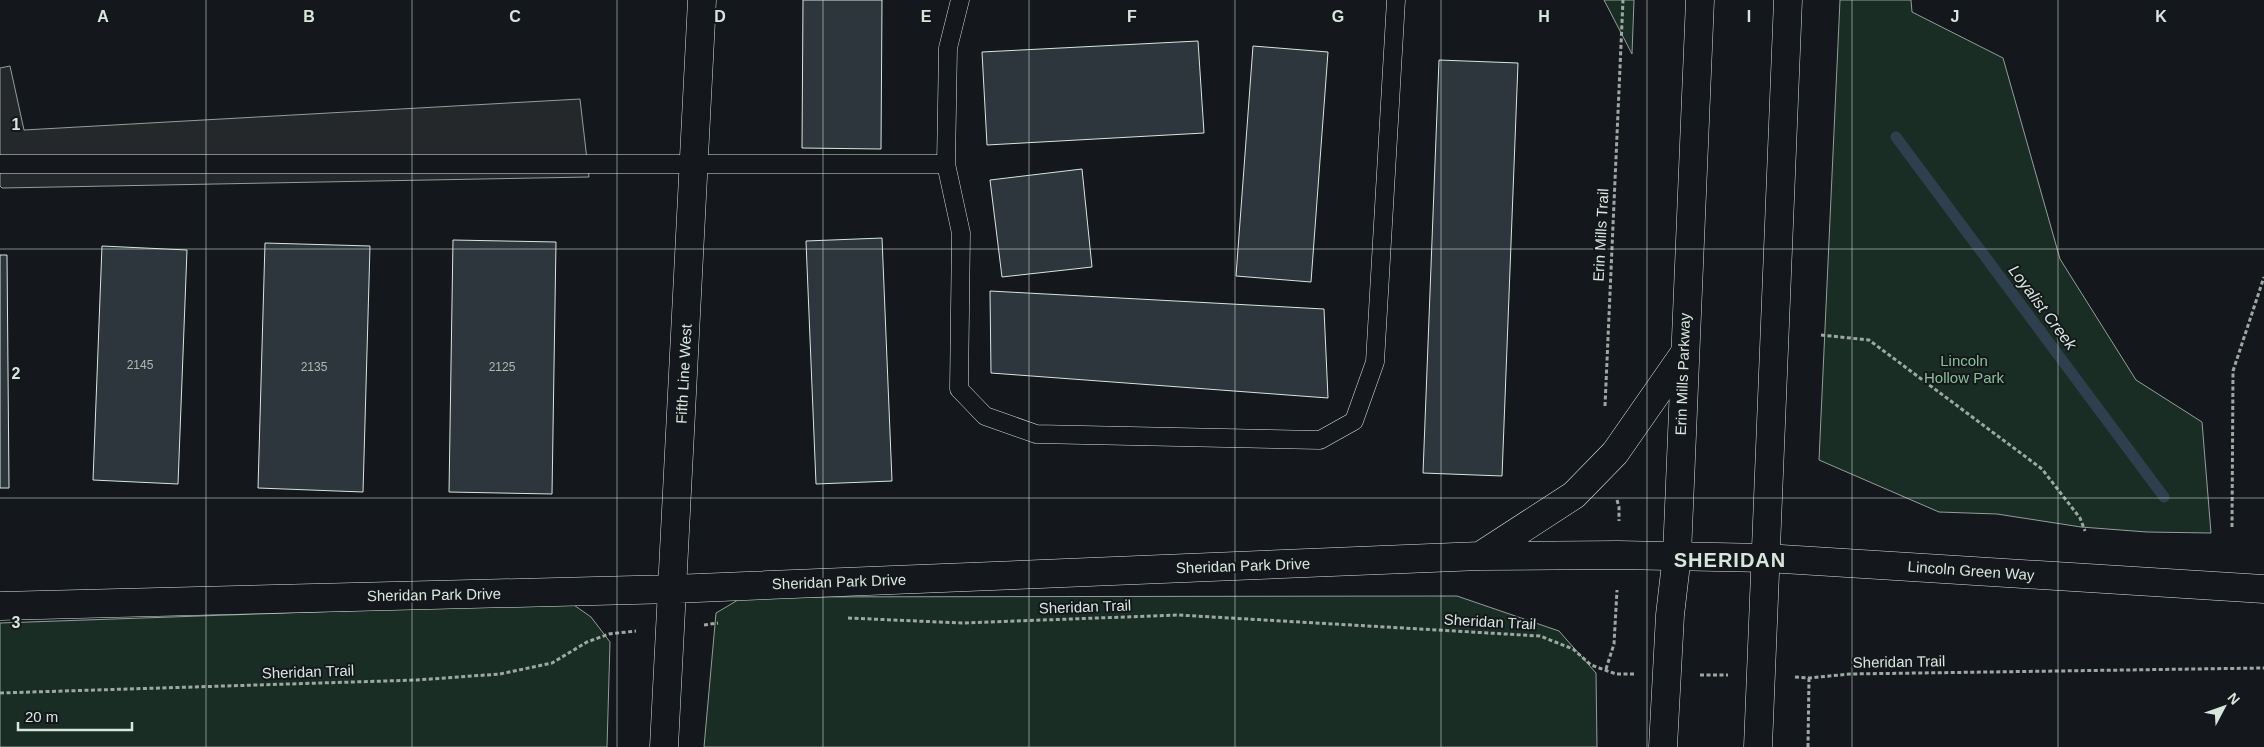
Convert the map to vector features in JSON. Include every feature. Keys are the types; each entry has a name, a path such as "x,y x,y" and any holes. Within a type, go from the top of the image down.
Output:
{"street":[{"name":"Fifth Line West","path":"664,747 702,0"},
{"name":"Erin Mills Parkway","path":"1663,747 1666,674 1677,555 1700,0"},
{"path":"1758,747 1788,0"},
{"path":"1480,556 1574,495 1615,453 1684,354"},
{"name":"Lincoln Green Way","path":"1677,555 1766,558 2264,589"},
{"name":"Sheridan Park Drive","path":"0,606 673,589 1480,556 1677,555"}],"lane":[{"path":"960,0 948,48 946,164 961,233 960,389 984,416 1036,434 1320,440 1354,421 1375,362 1396,0"},
{"path":"0,164 946,164"}],"path":[{"name":"Erin Mills Trail","path":"1605,407 1623,0"},
{"path":"2232,527 2233,371 2264,277"},
{"path":"1821,335 1868,340 2042,469 2080,518 2085,532"},
{"name":"Sheridan Trail","path":"847,618 962,623 1179,615 1540,636 1573,649 1591,665 1616,674 1761,675 1809,678 1859,673 2264,668"},
{"path":"707,625 723,622"},
{"name":"Sheridan Trail","path":"0,693 418,680 500,674 552,663 588,642 609,634"},
{"path":"1606,670 1614,644"},
{"path":"1808,747 1809,678"}],"green space":[{"path":"1604,0 1634,0 1632,54"},
{"name":"Lincoln Hollow Park","path":"1840,0 1911,0 1912,12 2003,58 2060,259 2136,380 2202,422 2211,533 2147,532 2081,527 1997,514 1939,512 1819,460"},
{"path":"1457,596 1559,631 1596,673 1597,747 704,747 716,613 743,597"},
{"path":"571,603 591,617 610,642 607,747 0,747 0,623"}],"shaded area":[{"path":"10,66 24,130 580,99 589,177 2,188 0,186 0,68"}],"building":[{"path":"803,0 882,0 881,149 802,148"},
{"path":"1198,41 1204,133 987,145 982,52"},
{"path":"1253,46 1328,52 1311,282 1236,276"},
{"path":"1439,60 1518,63 1502,476 1423,473"},
{"path":"1082,169 1092,267 1002,277 990,180"},
{"path":"882,238 892,481 816,484 806,241"},
{"path":"453,240 556,242 552,494 449,492"},
{"path":"265,243 370,246 363,492 258,488"},
{"path":"102,246 187,250 178,484 93,480"},
{"path":"0,255 7,255 9,488 0,488"},
{"path":"990,291 1324,309 1328,398 991,373"}],"waterway":[{"name":"Loyalist Creek","path":"1896,137 2164,497"}],"district":[{"name":"SHERIDAN","path":"1730,560"}]}
